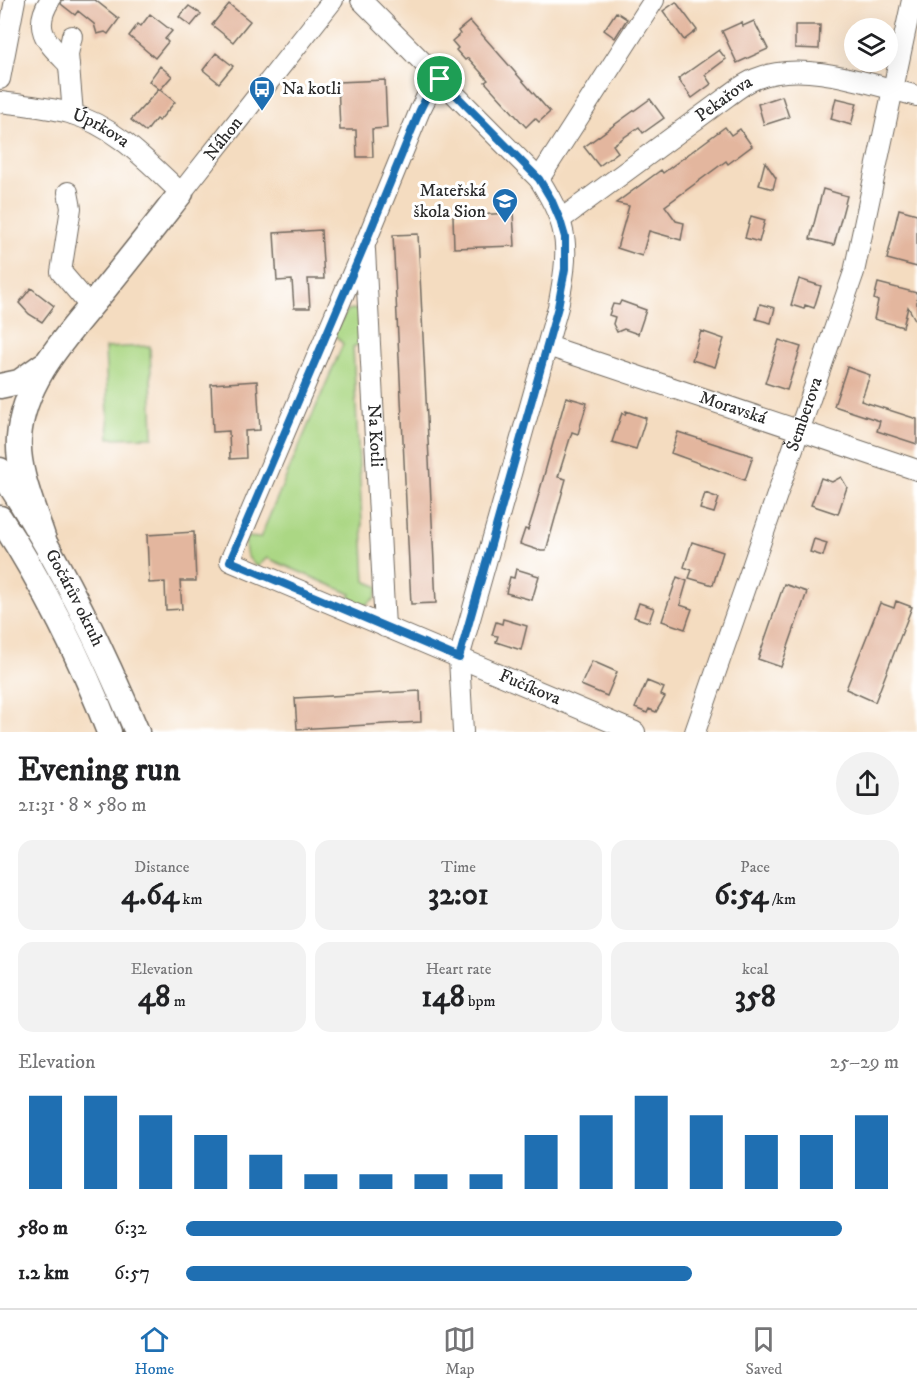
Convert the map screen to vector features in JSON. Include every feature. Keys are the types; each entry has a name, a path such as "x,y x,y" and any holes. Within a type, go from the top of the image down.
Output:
{"main road":[{"path":"44,540 24,476 19,437 32,389 53,354 181,193"},
{"path":"0,386 19,382 29,376 53,354"},
{"name":"Gočárův okruh","path":"0,470 44,540 120,691 136,732"},
{"name":"Gočárův okruh","path":"0,518 25,559 66,636 109,732"}],"street":[{"path":"0,79 15,0"},
{"path":"50,0 40,21 47,42 69,65"},
{"name":"Náhon","path":"181,193 333,0"},
{"path":"361,0 539,179 560,220 565,237 565,269 558,307 459,658 463,732"},
{"path":"539,179 654,0"},
{"name":"Šemberova","path":"695,732 854,272 912,0"},
{"path":"72,36 69,65 73,114"},
{"name":"Pekařova","path":"560,220 754,79 775,73 805,71 917,96"},
{"name":"Na Kotli","path":"440,79 429,92 420,110 230,561 459,658"},
{"name":"Úprkova","path":"0,102 73,114 95,123 115,134 181,193"},
{"path":"68,192 71,208 62,272 91,307"},
{"name":"Na Kotli","path":"365,244 385,627"},
{"name":"Moravská","path":"548,346 917,470"},
{"name":"Fučíkova","path":"459,658 626,730"}],"green space":[{"path":"348,310 360,311 367,340 353,347 365,581 379,587 375,598 363,607 346,605 351,594 267,558 257,567 248,557 245,547 246,537 260,538 343,344 333,333"},
{"path":"150,346 153,437 109,438 105,348"}],"building":[{"path":"62,0 95,0 119,19 108,34 105,32 97,34 94,24 78,11 75,15 61,4"},
{"path":"676,2 697,30 684,40 663,11"},
{"path":"229,4 250,21 233,42 212,25"},
{"path":"189,6 201,14 191,26 179,17"},
{"path":"616,12 627,19 615,38 604,30"},
{"path":"150,14 172,31 165,39 168,42 155,58 129,36"},
{"path":"470,21 550,112 539,122 535,118 526,127 485,82 488,80 468,58 465,60 456,50 458,48 452,41 460,34 458,31"},
{"path":"754,21 768,49 737,63 722,31 742,22 743,26"},
{"path":"795,25 820,25 819,49 795,48"},
{"path":"719,50 726,59 705,75 711,84 692,98 678,79"},
{"path":"216,53 233,66 219,83 203,70"},
{"path":"160,66 172,76 160,90 175,102 159,121 156,119 146,132 131,120 159,89 149,81"},
{"path":"385,80 387,128 372,129 373,157 357,157 356,130 340,130 338,82"},
{"path":"782,96 789,117 764,125 758,104"},
{"path":"836,98 857,103 851,125 831,119"},
{"path":"650,99 664,118 643,133 639,127 613,145 618,152 599,166 584,147"},
{"path":"725,127 731,135 740,129 752,146 728,164 726,161 665,206 676,221 684,223 681,240 649,231 642,256 617,248 629,206 616,203 661,170 663,173"},
{"path":"765,162 776,178 773,189 759,185"},
{"path":"823,189 847,196 834,245 810,239"},
{"path":"899,209 917,214 917,267 887,259"},
{"path":"513,213 515,246 454,248 453,216"},
{"path":"751,216 765,220 759,242 745,238"},
{"path":"321,230 324,279 308,279 310,308 294,308 292,280 277,281 274,233"},
{"path":"418,234 436,603 411,604 393,235"},
{"path":"799,279 821,286 814,308 805,305 804,309 791,305"},
{"path":"878,283 917,293 917,323 908,307 903,327 874,319 878,301 874,299"},
{"path":"31,288 54,306 42,322 29,314 19,303"},
{"path":"621,301 646,310 638,334 624,329 617,332 613,324 615,317 609,315 613,304 619,305"},
{"path":"760,304 775,308 771,323 756,319"},
{"path":"701,331 724,339 715,367 692,360"},
{"path":"779,340 801,347 787,390 765,383"},
{"path":"847,367 870,375 861,401 917,419 917,444 877,431 880,421 834,406"},
{"path":"257,381 260,430 245,431 246,458 230,459 229,431 213,432 211,384"},
{"path":"566,397 587,403 578,434 572,432 558,477 566,479 546,551 541,551 520,544 525,529 528,530 534,511"},
{"path":"626,411 646,418 636,449 612,442 622,413 625,415"},
{"path":"678,432 753,456 745,480 671,453"},
{"path":"841,477 847,487 838,514 811,505 821,478 832,482"},
{"path":"705,493 719,498 714,513 700,509"},
{"path":"194,532 196,581 180,581 182,609 166,610 165,582 149,583 147,535"},
{"path":"814,539 827,543 823,556 810,552"},
{"path":"692,542 723,552 713,585 689,578 692,570 684,567"},
{"path":"516,569 539,576 532,600 506,593 510,577 514,578"},
{"path":"677,577 687,581 680,605 692,609 685,629 662,621"},
{"path":"784,584 807,592 781,667 758,659"},
{"path":"896,601 912,607 875,702 846,689 880,603 894,608"},
{"path":"639,603 654,608 649,622 634,617"},
{"path":"503,619 527,626 521,650 496,642 498,636 492,635 496,622 502,624"},
{"path":"592,661 617,672 607,696 581,685"},
{"path":"647,681 664,688 661,695 665,697 656,712 649,709 647,713 635,708"},
{"path":"420,691 421,722 297,729 295,698"}],"place":[{"name":"Na kotli","path":"262,112"},
{"name":"Mateřská škola Sion","path":"505,224"}],"route":[{"path":"440,79 539,179 560,220 566,252 558,307 548,346 459,658 230,561 420,110 429,92 440,79"}]}
